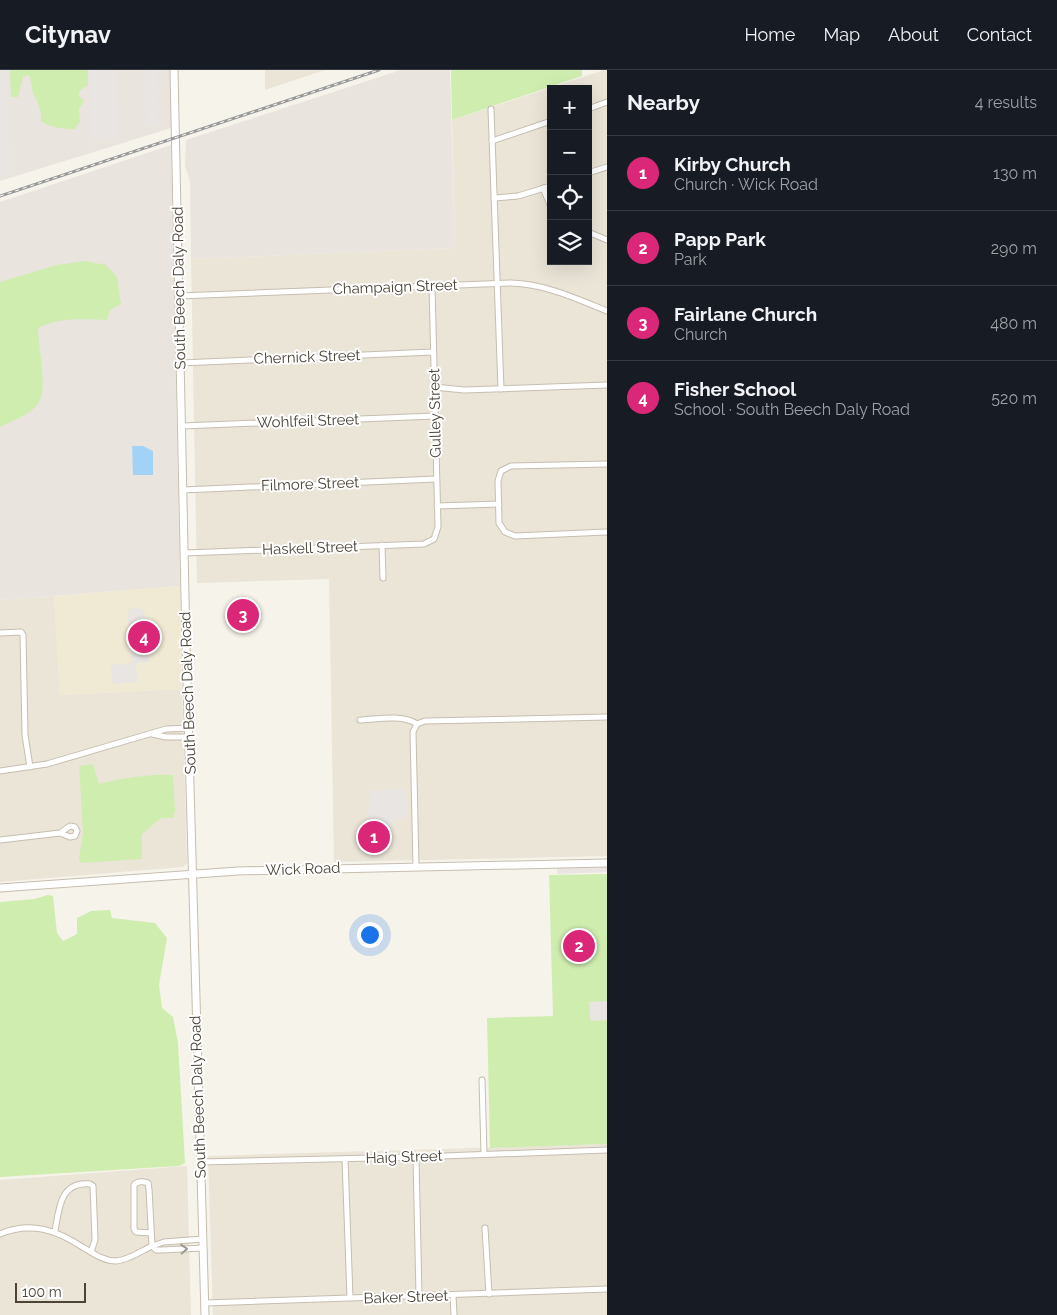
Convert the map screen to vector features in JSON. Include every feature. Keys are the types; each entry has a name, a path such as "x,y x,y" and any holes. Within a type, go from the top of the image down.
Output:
{"street":[{"name":"South Beech Daly Road","path":"174,70 192,873 205,1315"},
{"path":"592,107 607,102"},
{"path":"491,109 501,389"},
{"path":"492,140 547,122"},
{"path":"592,172 607,167"},
{"path":"494,198 518,196 547,187"},
{"path":"543,188 547,198"},
{"path":"592,234 607,240"},
{"name":"Champaign Street","path":"179,296 519,283 544,287 607,311"},
{"name":"Gulley Street","path":"432,286 438,530 434,539"},
{"name":"Chernick Street","path":"181,363 433,352"},
{"path":"434,387 464,390 607,385"},
{"name":"Wohlfeil Street","path":"182,426 435,416"},
{"path":"607,464 508,467 498,477 500,526 505,532 511,535 607,532"},
{"name":"Filmore Street","path":"183,490 436,479"},
{"path":"436,506 499,504"},
{"name":"Haskell Street","path":"185,553 424,544 434,539"},
{"path":"382,545 384,578"},
{"path":"0,633 18,631 22,634 25,735 30,767"},
{"path":"416,866 413,732 417,724 425,721 607,717"},
{"path":"360,720 399,719 411,720 417,724"},
{"path":"0,771 30,767 79,756 166,729 189,728"},
{"path":"149,733 189,737"},
{"path":"0,840 60,833"},
{"name":"Wick Road","path":"0,888 192,873 416,866 607,863"},
{"path":"482,1080 484,1154"},
{"name":"Haig Street","path":"200,1162 607,1150"},
{"path":"416,1157 419,1296"},
{"path":"345,1159 350,1298"},
{"path":"151,1232 136,1232 134,1229 134,1185 136,1182 148,1183 152,1246 156,1250 203,1248"},
{"path":"55,1231 61,1202 67,1191 76,1185 90,1184 93,1186 95,1240 91,1252"},
{"path":"0,1234 14,1229 30,1227 55,1231 101,1258 116,1261 130,1258 164,1242 202,1239"},
{"path":"485,1228 489,1294"},
{"name":"Baker Street","path":"205,1303 607,1289"},
{"path":"453,1295 454,1315"}],"shaded area":[{"path":"0,70 171,70 171,128 0,181"},
{"path":"90,70 115,70 117,137 91,138"},
{"path":"144,70 158,70 159,125 146,125"},
{"path":"265,70 325,70 265,90"},
{"path":"401,70 450,70 455,248 191,259 190,181 185,166 186,140"},
{"path":"607,70 607,856 334,862 329,579 197,583 191,259 455,248 452,120 547,89 547,265 592,265 592,85 558,85"},
{"path":"7,73 10,174 0,177 0,74"},
{"path":"171,145 180,586 0,600 0,202"},
{"path":"180,586 182,689 60,695 54,596"},
{"path":"54,596 60,695 182,689 187,863 183,867 0,882 0,600"},
{"path":"138,608 144,610 149,659 148,662 137,663 137,682 113,684 111,665 131,663 129,609"},
{"path":"406,789 407,818 394,819 394,825 384,825 384,853 368,855 370,791"},
{"path":"607,865 607,872 557,874 557,866"},
{"path":"607,1001 607,1020 593,1021 590,1019 589,1002"},
{"path":"607,1144 607,1315 213,1315 208,1156"},
{"path":"187,1166 191,1315 0,1315 0,1180"}],"green space":[{"path":"10,70 88,70 88,85 79,93 79,96 84,101 79,109 80,121 75,129 52,127 41,121 41,114 33,94 30,76 23,77 18,97 11,97"},
{"path":"451,70 582,70 582,76 555,85 547,85 547,88 452,120"},
{"path":"85,261 106,265 117,277 121,304 110,310 107,320 63,320 38,328 43,377 42,396 32,410 0,427 0,282 56,265"},
{"path":"93,764 99,784 136,777 173,775 175,811 173,818 161,818 142,834 142,859 81,863 79,859 83,833 79,766"},
{"path":"607,874 607,1144 490,1148 487,1018 553,1016 549,875"},
{"path":"48,895 53,896 57,933 63,941 77,934 77,918 91,911 110,910 112,918 155,923 167,938 159,985 162,1008 173,1017 178,1043 185,1163 179,1166 0,1177 0,902 34,899"}],"water":[{"path":"132,446 143,446 153,451 153,475 133,475"}],"railway":[{"path":"0,196 379,70"}],"place":[{"name":"Fairlane Church","path":"243,615"},
{"name":"Fisher School","path":"144,637"},
{"name":"Kirby Church","path":"374,837"},
{"name":"Papp Park","path":"579,946"}]}
